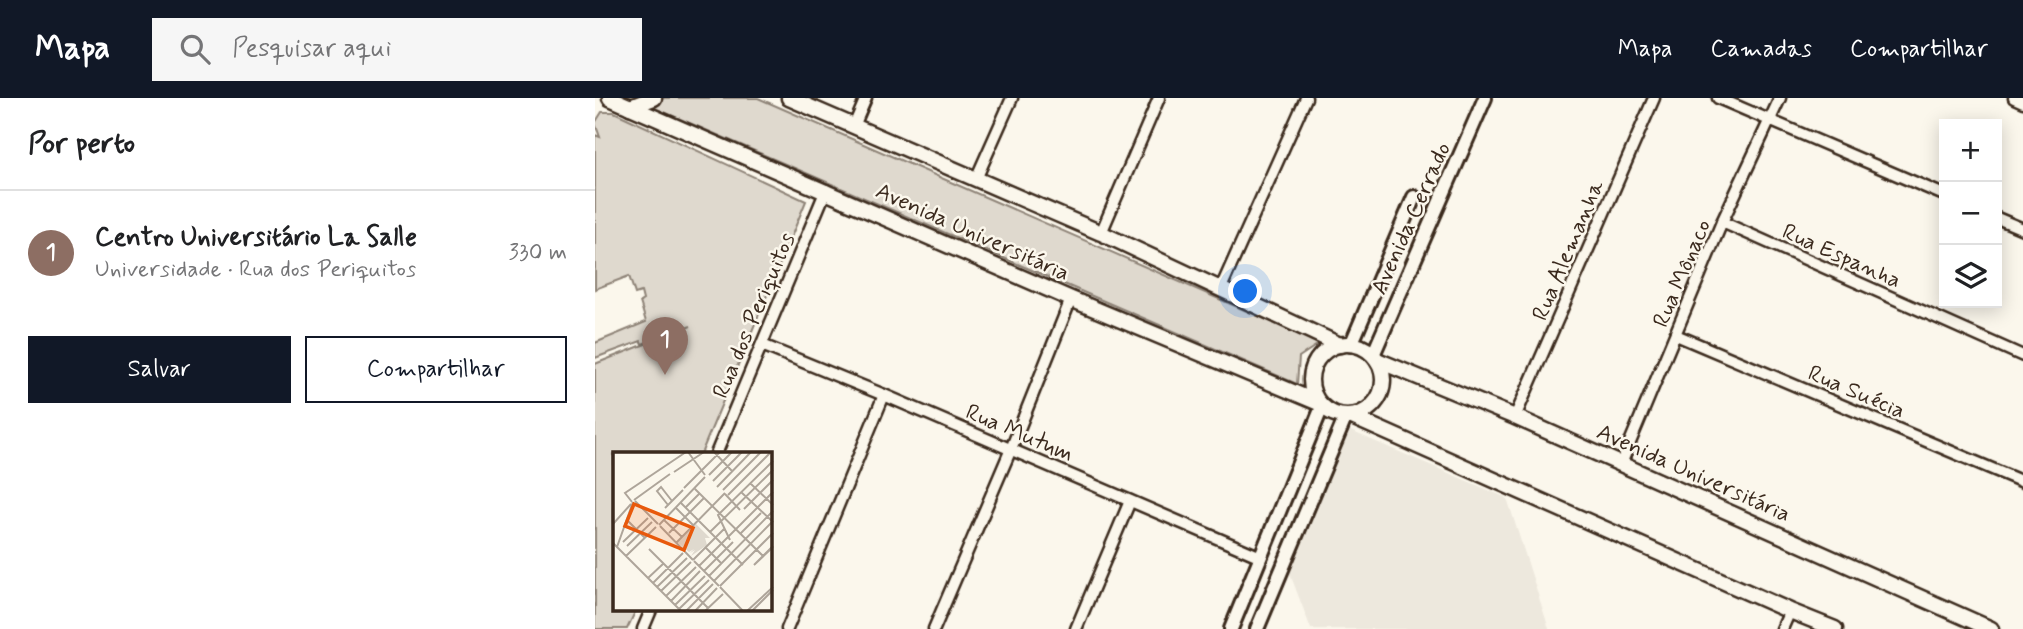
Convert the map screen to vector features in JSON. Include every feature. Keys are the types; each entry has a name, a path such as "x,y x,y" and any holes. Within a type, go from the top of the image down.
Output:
{"main road":[{"name":"Avenida Universitária","path":"610,98 1320,405"},
{"path":"630,107 654,98"},
{"name":"Avenida Universitária","path":"789,98 1101,233 1345,345"},
{"path":"1348,416 1365,412 1374,404 1380,396 1383,383 1382,371 1375,357 1357,345 1345,345 1322,354 1314,364 1311,387 1320,405 1332,413 1348,416 1835,629"},
{"name":"Avenida Universitária","path":"1375,357 1991,629"}],"street":[{"path":"854,126 866,98"},
{"path":"977,179 1012,98"},
{"path":"1101,233 1159,98"},
{"path":"1221,288 1306,98"},
{"name":"Avenida Cerrado","path":"1375,357 1485,98"},
{"name":"Rua Alemanha","path":"1515,417 1654,98"},
{"path":"1718,98 1939,193"},
{"name":"Rua Mônaco","path":"1621,464 1722,222 1780,98"},
{"path":"2014,98 2023,102"},
{"name":"Rua dos Periquitos","path":"717,452 826,190"},
{"name":"Avenida Cerrado","path":"1345,345 1414,197"},
{"path":"2002,220 2023,229"},
{"name":"Rua Espanha","path":"1722,222 2023,356"},
{"path":"934,629 1071,299"},
{"name":"Rua Suécia","path":"1676,335 2023,482"},
{"name":"Rua Mutum","path":"762,345 1261,557"},
{"path":"787,629 884,395"},
{"path":"1231,629 1320,405"},
{"path":"1257,629 1348,416"},
{"path":"1076,629 1130,501"},
{"path":"1782,629 1790,611"},
{"path":"643,629 650,612"}],"shaded area":[{"path":"664,98 758,98 1320,343 1299,357 1297,384 650,106"},
{"path":"602,112 614,112 806,201 702,452 613,452 613,612 635,612 627,629 595,629 595,364 691,326 595,358 595,343 646,322 640,302 643,300 641,292 635,294 629,276 595,289 595,135 600,137 595,123"},
{"path":"1346,429 1507,498 1549,629 1311,629 1287,566"}],"place":[{"name":"Centro Universitário La Salle","path":"665,375"}]}
